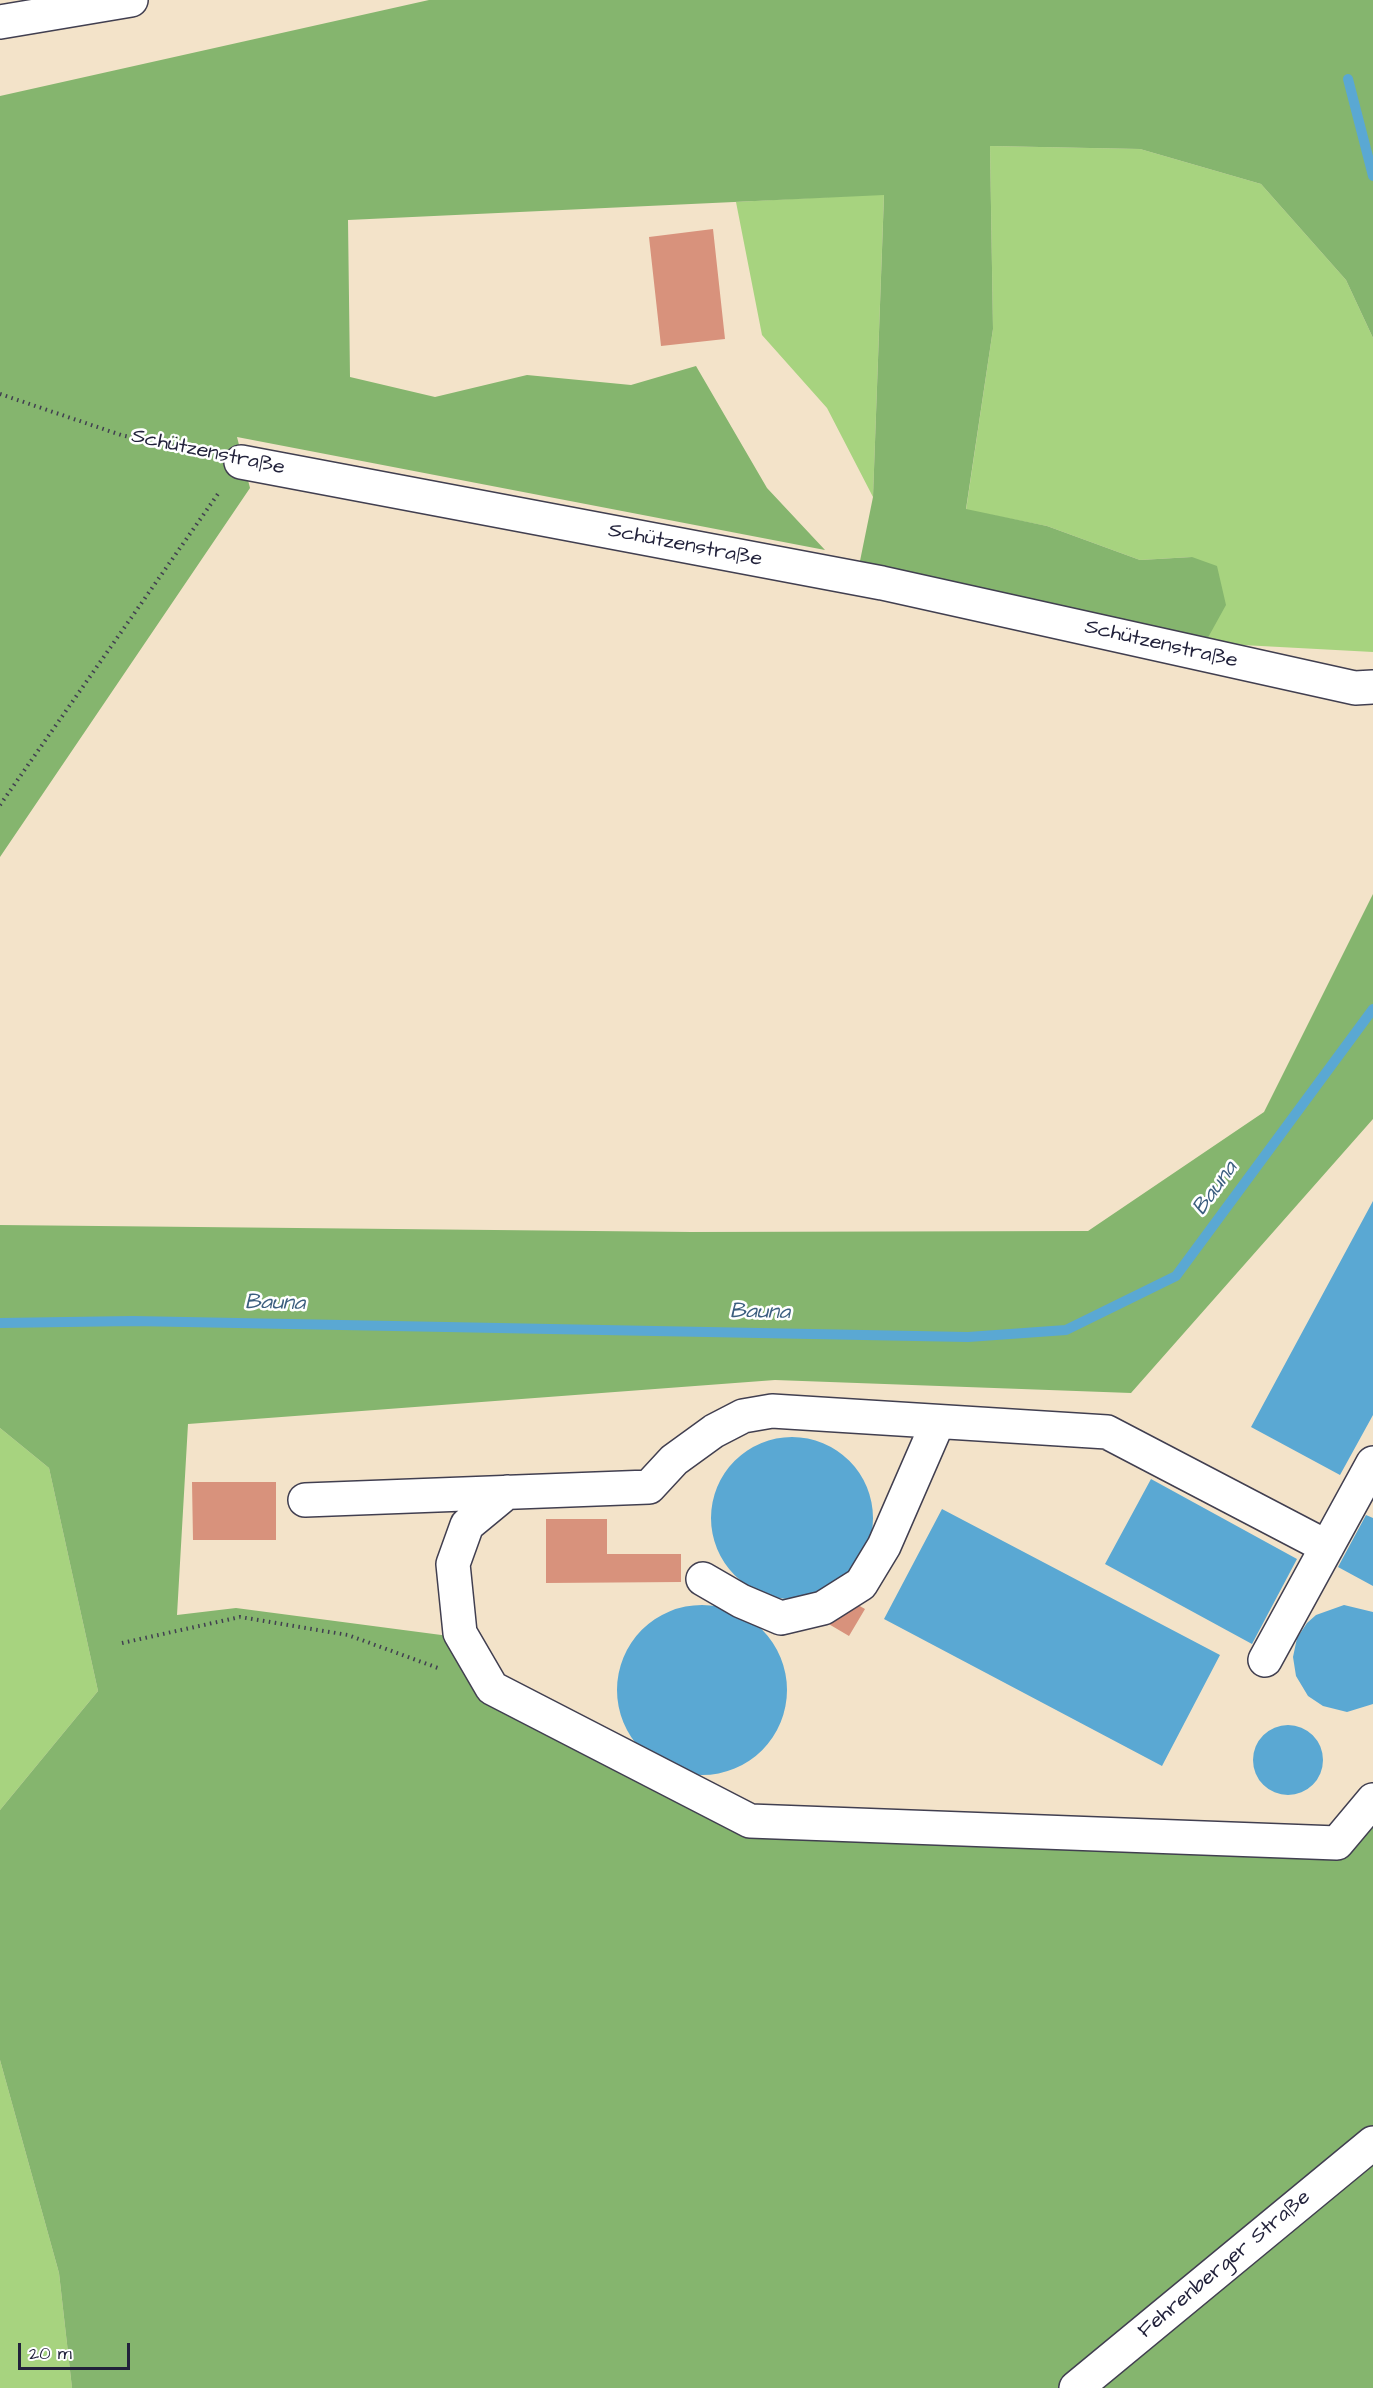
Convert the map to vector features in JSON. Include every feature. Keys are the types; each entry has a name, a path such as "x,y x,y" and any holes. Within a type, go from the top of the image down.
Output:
{"main road":[{"path":"0,22 131,0"},
{"name":"Schützenstraße","path":"241,462 882,583 1355,688 1373,687"},
{"path":"305,1500 649,1487 674,1460 714,1431 743,1416 772,1411 1107,1432 1327,1546"},
{"path":"703,1579 741,1601 781,1618 824,1608 861,1584 884,1546 938,1422"},
{"path":"1265,1660 1373,1462"},
{"path":"507,1492 467,1525 453,1564 460,1633 492,1688 750,1821 1337,1843 1373,1800"},
{"name":"Fehrenberger Straße","path":"1076,2388 1373,2143"}],"path":[{"name":"Schützenstraße","path":"0,394 121,435 241,462"},
{"path":"0,805 241,462"},
{"path":"122,1643 240,1617 348,1635 492,1688"}],"green space":[{"path":"429,0 1373,0 1373,338 1346,280 1261,184 1140,149 990,146 993,329 966,509 1047,526 1140,560 1192,557 1217,566 1226,605 1205,643 860,561 873,497 884,195 348,220 350,377 435,397 527,375 631,385 696,366 767,488 825,550 237,437 250,488 0,857 0,96"},
{"path":"990,146 1140,149 1261,184 1346,280 1373,338 1373,652 1205,643 1192,557 1140,560 1047,526 966,510 993,329"},
{"path":"884,194 873,497 827,408 762,335 736,202"},
{"path":"1373,894 1373,1119 1131,1393 775,1380 188,1424 177,1615 236,1608 449,1636 469,1669 753,1812 1334,1833 1373,1788 1373,2388 72,2388 59,2273 0,2060 0,1810 98,1691 49,1468 0,1428 0,1225 692,1232 1088,1231 1264,1112"},
{"path":"0,1428 49,1468 98,1691 0,1810"},
{"path":"0,2060 59,2273 72,2388 0,2388"}],"water":[{"path":"1373,1201 1373,1415 1340,1475 1251,1427"},
{"path":"792,1437 808,1438 823,1443 837,1450 849,1461 860,1473 867,1487 872,1502 872,1534 867,1549 860,1563 849,1575 837,1586 823,1593 808,1598 792,1599 776,1598 761,1593 747,1586 735,1575 724,1563 717,1549 712,1534 711,1518 712,1502 717,1487 724,1473 735,1461 747,1450 761,1443 776,1438"},
{"path":"1151,1479 1297,1559 1252,1644 1105,1564"},
{"path":"942,1509 1220,1655 1162,1766 884,1619"},
{"path":"1366,1515 1373,1518 1373,1586 1338,1567"},
{"path":"702,1605 734,1612 749,1619 762,1630 773,1643 780,1658 787,1690 780,1722 773,1737 762,1750 749,1761 734,1768 702,1775 670,1768 655,1761 642,1750 631,1737 624,1722 617,1690 624,1658 631,1643 642,1630 655,1619 670,1612"},
{"path":"1344,1605 1373,1612 1373,1704 1347,1712 1323,1706 1308,1696 1296,1676 1293,1657 1297,1638 1307,1623 1316,1615"},
{"path":"1281,1725 1295,1725 1308,1730 1318,1740 1323,1760 1318,1780 1308,1790 1295,1795 1281,1795 1268,1790 1258,1780 1253,1767 1253,1753 1258,1740 1268,1730"}],"building":[{"path":"713,229 725,339 661,346 649,237"},
{"path":"192,1482 276,1482 276,1540 193,1540"},
{"path":"546,1519 607,1519 607,1554 681,1554 681,1582 546,1583"},
{"path":"842,1596 865,1609 849,1636 827,1623"}],"waterway":[{"name":"Bauna","path":"1348,79 1373,176"},
{"name":"Bauna","path":"0,1323 133,1321 968,1337 1066,1330 1176,1276 1373,1009"}]}
